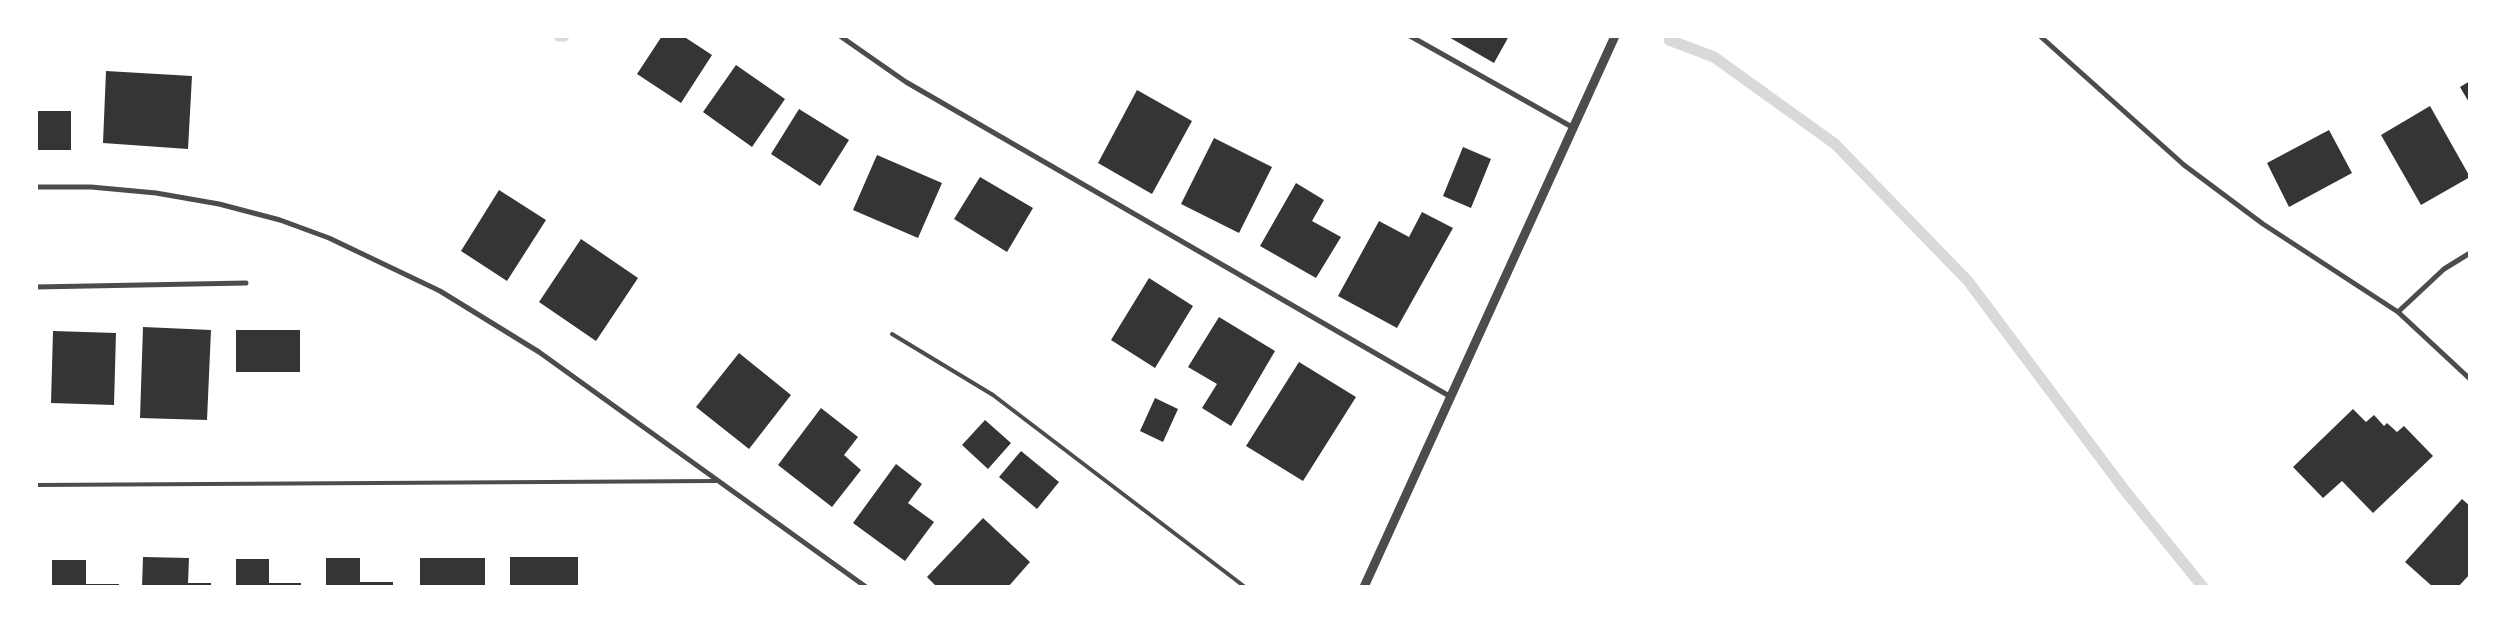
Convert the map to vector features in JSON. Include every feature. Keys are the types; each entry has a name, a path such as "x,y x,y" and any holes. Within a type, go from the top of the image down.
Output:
{"street":[{"path":"840,36 906,82 1451,396"},
{"path":"1410,36 1572,127"},
{"path":"1364,587 1615,36"},
{"path":"2040,36 2184,165 2263,224 2398,312 2470,379"},
{"path":"36,187 91,187 147,192 219,204 280,220 328,238 440,291 539,352 866,587"},
{"path":"2398,312 2444,269 2470,253"},
{"path":"36,287 246,283"}],"lane":[{"path":"892,334 993,395 1245,587"},
{"path":"36,485 716,481"}],"building":[{"path":"662,36 683,36 712,55 681,103 637,74"},
{"path":"1447,36 1509,36 1494,63"},
{"path":"736,65 785,99 752,147 703,112"},
{"path":"106,71 192,76 188,149 103,143"},
{"path":"2470,81 2470,104 2460,87"},
{"path":"1137,90 1192,121 1152,194 1098,163"},
{"path":"2430,106 2470,177 2421,205 2381,135"},
{"path":"799,109 849,140 820,186 771,154"},
{"path":"36,111 71,111 71,150 36,150"},
{"path":"2329,130 2352,173 2289,207 2267,163"},
{"path":"1214,138 1272,167 1239,233 1181,204"},
{"path":"1463,147 1491,159 1471,208 1443,196"},
{"path":"877,155 942,183 918,238 853,210"},
{"path":"980,177 1033,208 1007,252 954,219"},
{"path":"1296,183 1324,200 1312,221 1341,237 1316,278 1260,246"},
{"path":"499,190 546,220 507,281 461,251"},
{"path":"1422,212 1453,228 1397,328 1338,296 1379,221 1409,237"},
{"path":"581,239 638,278 596,341 539,302"},
{"path":"1149,278 1193,306 1155,368 1111,340"},
{"path":"1219,317 1275,351 1231,426 1202,408 1217,384 1188,367"},
{"path":"143,327 211,330 207,420 140,418"},
{"path":"236,330 300,330 300,372 236,372"},
{"path":"53,331 116,333 114,405 51,403"},
{"path":"739,353 791,395 749,449 696,407"},
{"path":"1299,362 1356,397 1303,481 1246,446"},
{"path":"1155,398 1178,409 1163,442 1140,431"},
{"path":"821,408 858,437 844,455 861,470 832,507 778,465"},
{"path":"2353,409 2366,422 2374,415 2384,426 2387,423 2397,432 2404,426 2433,456 2373,513 2342,481 2323,498 2293,467"},
{"path":"985,420 1011,443 988,469 962,445"},
{"path":"1021,451 1059,482 1037,509 999,477"},
{"path":"896,464 922,484 908,503 934,522 905,561 853,523"},
{"path":"2462,499 2470,506 2470,574 2458,587 2433,587 2405,562"},
{"path":"983,518 1030,562 1008,587 937,587 927,577"},
{"path":"143,557 189,558 188,583 211,583 211,587 142,587"},
{"path":"510,557 578,557 578,587 510,587"},
{"path":"326,558 360,558 360,582 393,582 393,587 326,587"},
{"path":"420,558 485,558 485,587 420,587"},
{"path":"236,559 269,559 269,583 301,583 301,587 236,587"},
{"path":"52,560 86,560 86,584 119,584 119,587 52,587"}],"waterway":[{"path":"559,36 564,36"},
{"path":"1669,40 1714,57 1835,144 1968,281 2126,492 2203,587"}]}
